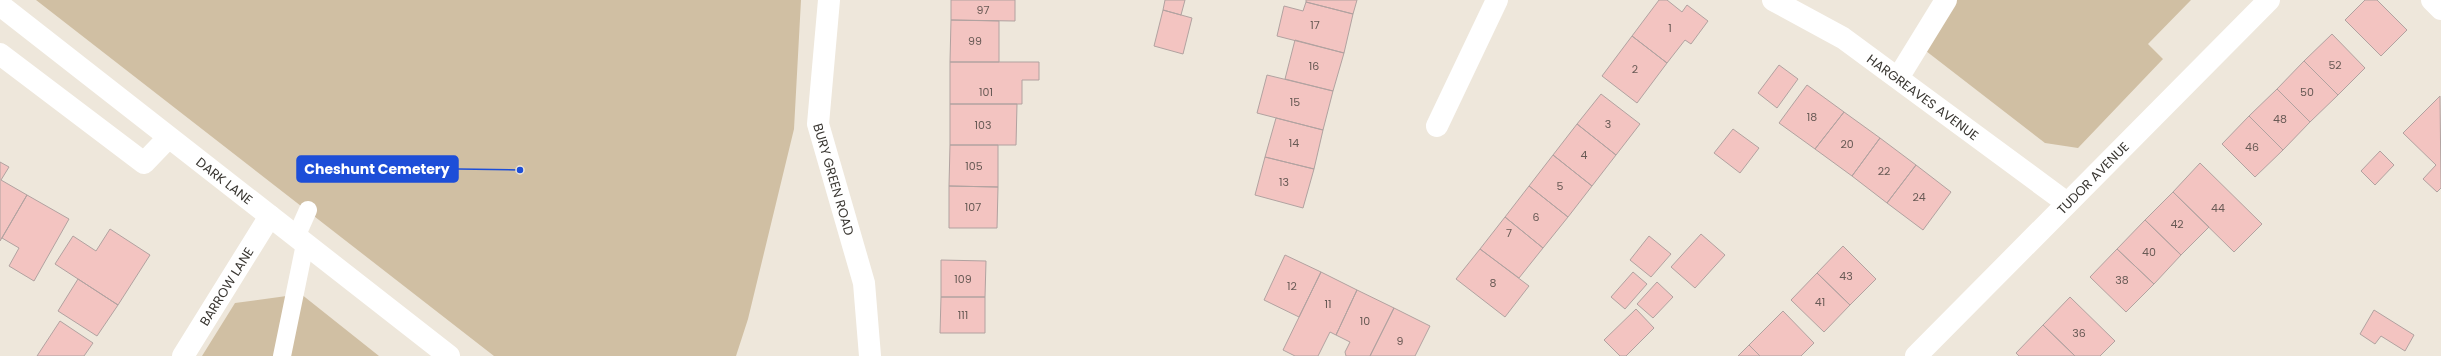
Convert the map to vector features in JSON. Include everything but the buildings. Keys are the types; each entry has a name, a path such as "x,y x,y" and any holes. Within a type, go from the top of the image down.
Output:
{"street":[{"name":"BURY GREEN ROAD","path":"829,0 818,124 864,283 870,356"},
{"path":"1437,126 1498,0"},
{"name":"HARGREAVES AVENUE","path":"1773,0 1842,38 2067,203"},
{"path":"1898,78 1946,0"},
{"name":"TUDOR AVENUE","path":"1916,356 2269,0"},
{"path":"2432,0 2441,9"},
{"name":"DARK LANE","path":"0,5 168,138 449,356"},
{"path":"0,54 144,163 168,138"},
{"name":"BARROW LANE","path":"183,356 270,216"}],"lane":[{"path":"282,356 301,240 308,210"}],"shaded area":[{"path":"36,0 801,0 794,129 748,319 736,356 494,356"},
{"path":"1956,0 2191,0 2148,44 2163,59 2078,148 2045,143 1926,51"},
{"path":"301,294 379,356 202,356 235,303"}],"place":[{"name":"Cheshunt Cemetery","path":"520,170"}]}
